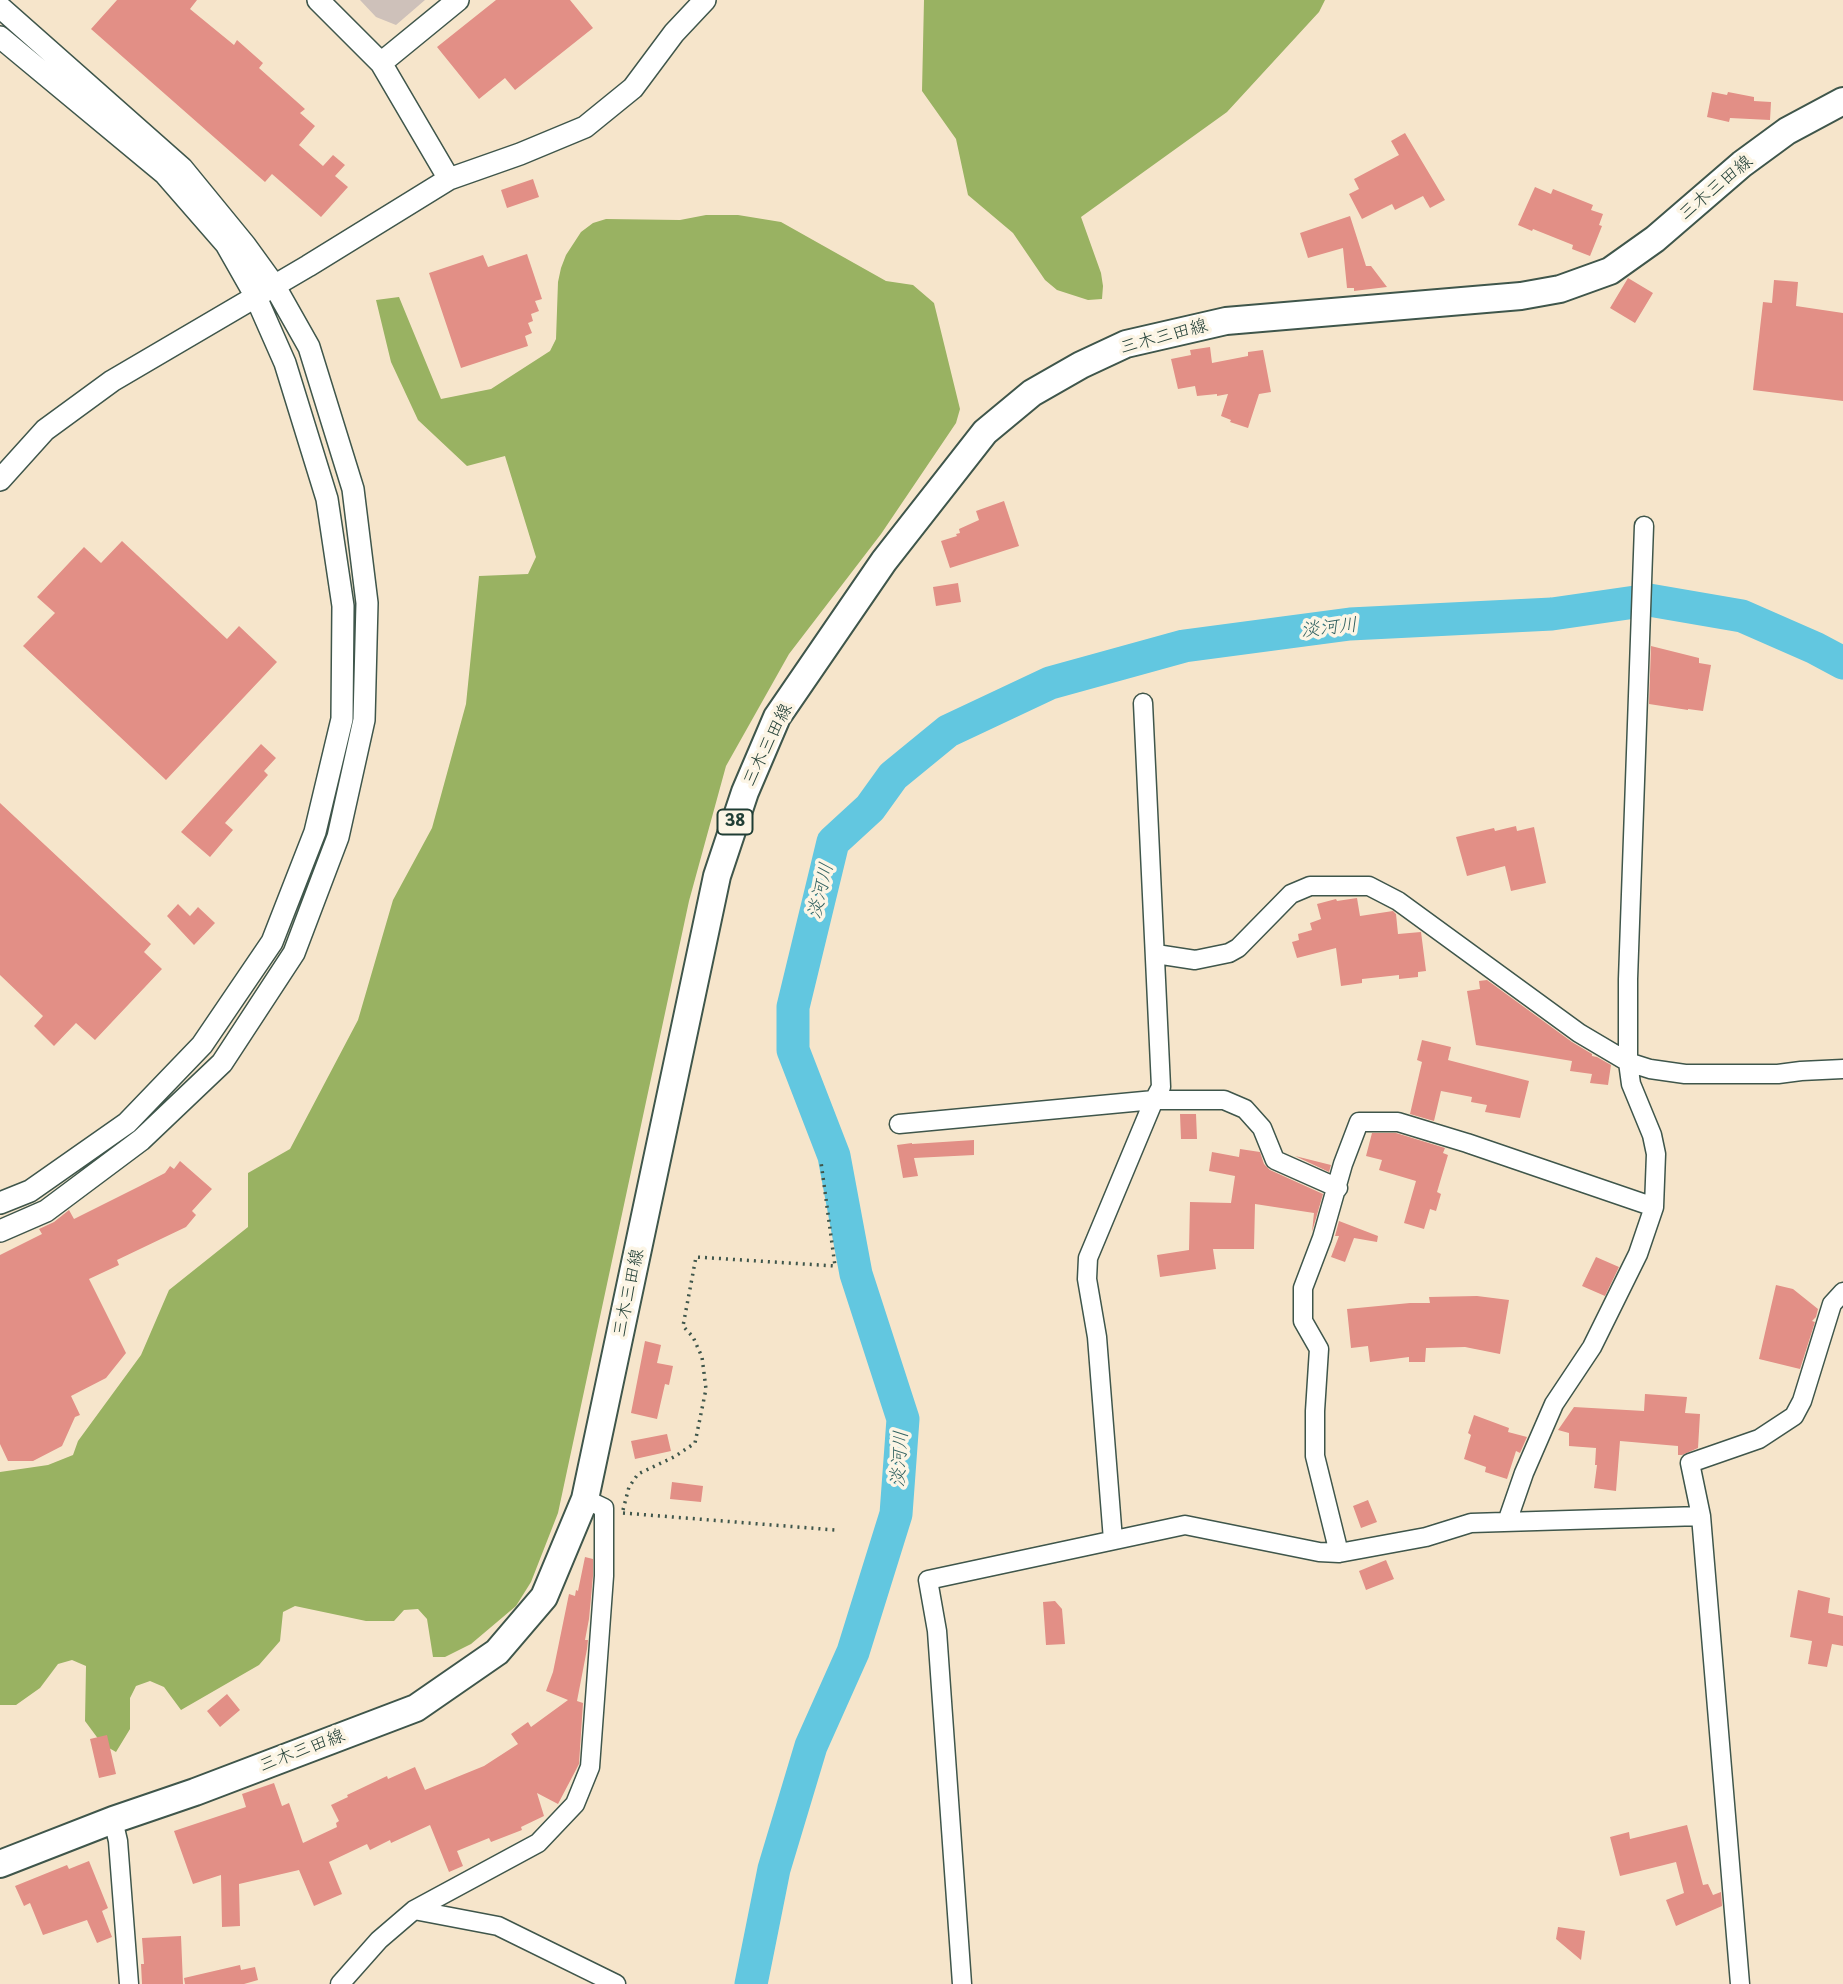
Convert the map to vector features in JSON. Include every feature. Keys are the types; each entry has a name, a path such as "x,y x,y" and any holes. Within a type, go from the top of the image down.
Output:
{"main road":[{"name":"三木三田線","path":"0,1864 416,1709 497,1652 544,1597 585,1499 717,876 745,792 777,718 884,561 985,432 1032,393 1081,365 1126,344 1226,321 1521,296 1560,289 1610,271 1655,239 1753,156 1787,131 1843,101"}],"street":[{"path":"318,0 380,63 449,178"},
{"path":"380,63 458,0"},
{"path":"0,480 46,430 113,381 255,295 308,266 449,178 520,154 585,127 633,88 674,33 705,0"},
{"path":"0,8 182,168 274,285 309,347 354,489 367,603 364,720 338,837 294,953 222,1063 141,1140 46,1211 0,1231"},
{"path":"0,37 165,174 226,244 255,295 285,363 327,499 343,607 342,719 314,832 272,942 202,1045 127,1123 30,1191 0,1203"},
{"path":"1507,1521 1524,1473 1554,1404 1591,1347 1638,1254 1654,1207 1656,1154 1652,1135 1631,1084 1628,1062 1628,965 1644,526"},
{"path":"1113,1540 1097,1337 1087,1279 1088,1258 1161,1087 1143,703"},
{"path":"1156,954 1195,960 1229,953 1291,894 1310,886 1369,886 1398,901 1579,1032 1628,1062 1650,1069 1685,1074 1778,1074 1843,1069"},
{"path":"899,1124 1154,1100 1224,1100 1245,1109 1262,1128 1275,1160 1338,1188"},
{"path":"1339,1553 1315,1456 1319,1349 1303,1321 1303,1288 1359,1122 1398,1122 1654,1207"},
{"path":"1740,1984 1700,1516 1690,1463 1759,1439 1794,1416 1802,1401 1832,1304 1843,1292"},
{"path":"340,1984 379,1940 414,1910 538,1843 575,1804 590,1767 604,1576 604,1508 585,1499"},
{"path":"962,1984 937,1631 928,1580 1185,1525 1319,1552 1339,1553 1426,1537 1471,1523 1700,1516"},
{"path":"113,1820 118,1841 129,1984"},
{"path":"414,1910 498,1926 616,1984"}],"path":[{"path":"821,1162 835,1266 696,1257 683,1326 693,1337 702,1357 706,1389 695,1443 674,1457 638,1474 629,1487 622,1513 835,1530"}],"shaded area":[{"path":"360,0 425,0 396,25 376,17"}],"green space":[{"path":"924,0 1325,0 1319,12 1227,112 1081,217 1103,286 1102,299 1088,300 1057,290 1045,280 1013,233 968,195 956,139 922,91"},
{"path":"706,215 738,215 781,222 886,281 913,285 934,303 960,409 956,423 881,534 789,654 726,766 689,901 558,1513 531,1582 516,1606 471,1644 445,1657 433,1657 427,1619 418,1609 404,1610 394,1621 366,1621 295,1606 283,1612 280,1641 259,1665 181,1710 164,1687 150,1681 136,1686 130,1698 130,1729 116,1752 102,1744 85,1721 86,1666 72,1660 58,1664 40,1688 16,1705 0,1705 0,1472 48,1465 73,1455 78,1441 141,1355 169,1290 248,1227 248,1173 290,1149 358,1020 393,900 432,828 466,704 479,576 528,574 536,557 505,456 467,466 418,420 391,362 376,300 399,297 441,399 491,389 550,351 556,339 561,268 581,232 593,223 606,219 680,220"}],"building":[{"path":"117,0 197,0 190,9 234,45 237,40 263,63 259,68 305,109 300,113 315,126 299,145 323,166 333,155 345,165 335,176 348,187 321,217 272,174 265,182 91,29"},
{"path":"496,0 570,0 593,28 515,90 505,78 479,99 437,47"},
{"path":"1712,92 1727,95 1728,92 1754,97 1754,101 1771,102 1770,120 1730,118 1729,122 1707,117"},
{"path":"1405,133 1445,200 1430,208 1423,196 1395,210 1392,204 1362,219 1349,194 1359,189 1354,179 1399,155 1391,141"},
{"path":"533,179 539,197 507,208 501,190"},
{"path":"1535,187 1551,194 1553,189 1593,205 1591,210 1603,214 1599,225 1602,226 1590,256 1572,249 1573,245 1518,225"},
{"path":"1350,216 1366,266 1371,266 1387,287 1354,291 1354,288 1347,288 1343,248 1308,258 1300,233"},
{"path":"527,254 542,299 535,301 539,311 531,314 533,321 528,323 532,333 525,336 528,346 461,368 429,273 483,255 488,267"},
{"path":"1628,278 1653,293 1635,323 1610,308"},
{"path":"1774,280 1798,282 1796,306 1843,313 1843,401 1753,390 1763,302 1772,303"},
{"path":"1210,347 1212,363 1248,356 1248,352 1263,350 1271,392 1259,394 1248,428 1221,416 1228,394 1197,396 1195,386 1178,389 1171,359 1191,355 1190,350"},
{"path":"1004,501 1019,546 950,568 941,541 957,536 959,529 979,520 976,511"},
{"path":"122,541 227,639 239,626 277,662 166,780 23,646 55,613 37,597 84,547 101,563"},
{"path":"958,583 961,602 936,606 933,587"},
{"path":"1651,646 1699,658 1699,663 1711,665 1703,711 1649,704"},
{"path":"261,744 276,758 264,771 268,775 225,823 233,830 210,857 181,832"},
{"path":"0,803 151,944 144,952 162,969 95,1040 76,1023 54,1046 34,1026 43,1016 0,975"},
{"path":"1516,826 1517,831 1534,827 1546,883 1511,891 1505,866 1467,876 1456,837"},
{"path":"1357,898 1360,916 1393,911 1396,914 1398,934 1421,932 1426,971 1418,972 1418,977 1399,979 1399,975 1362,979 1362,983 1341,986 1336,948 1297,958 1292,942 1299,940 1298,934 1312,930 1310,923 1321,919 1317,904 1336,899"},
{"path":"178,904 190,916 198,907 215,923 194,945 167,916"},
{"path":"1487,980 1592,1056 1611,1065 1608,1085 1590,1083 1592,1074 1570,1071 1572,1061 1476,1045 1467,991 1480,989 1479,981"},
{"path":"1422,1040 1451,1047 1448,1060 1529,1081 1520,1118 1485,1112 1487,1105 1471,1102 1472,1097 1441,1091 1434,1121 1410,1114 1422,1062 1417,1060"},
{"path":"1180,1114 1196,1114 1197,1139 1181,1139"},
{"path":"1372,1133 1396,1133 1445,1148 1443,1153 1448,1155 1437,1192 1441,1194 1436,1211 1430,1209 1424,1229 1404,1223 1416,1181 1379,1170 1382,1160 1366,1156"},
{"path":"974,1140 974,1155 914,1158 918,1176 903,1178 897,1145"},
{"path":"1240,1149 1260,1152 1264,1164 1270,1170 1323,1194 1312,1232 1314,1213 1255,1204 1254,1249 1213,1249 1216,1269 1160,1277 1157,1255 1189,1250 1190,1202 1231,1203 1235,1176 1209,1171 1212,1152 1239,1157"},
{"path":"1295,1156 1331,1165 1329,1172"},
{"path":"180,1161 212,1189 192,1211 196,1215 186,1227 117,1260 119,1265 89,1279 126,1353 106,1378 71,1396 80,1415 75,1417 62,1446 33,1461 8,1461 0,1444 0,1255 42,1234 39,1229 54,1222 69,1210 74,1219 165,1173 170,1166 174,1169"},
{"path":"1339,1221 1378,1236 1377,1242 1354,1238 1345,1262 1331,1257 1339,1236 1335,1236"},
{"path":"1596,1257 1619,1267 1605,1296 1582,1286"},
{"path":"1776,1285 1793,1289 1818,1309 1812,1321 1815,1322 1800,1369 1759,1359"},
{"path":"1477,1296 1509,1300 1500,1354 1465,1347 1426,1348 1425,1362 1409,1362 1409,1357 1370,1362 1368,1346 1351,1348 1347,1309 1430,1303 1429,1297"},
{"path":"645,1341 661,1345 657,1363 673,1366 669,1385 665,1384 657,1419 631,1413"},
{"path":"1645,1394 1687,1397 1685,1413 1700,1414 1698,1448 1678,1455 1678,1446 1620,1441 1616,1491 1594,1488 1596,1448 1569,1446 1569,1433 1558,1430 1574,1407 1644,1411"},
{"path":"1474,1415 1509,1428 1508,1432 1527,1437 1520,1453 1516,1451 1507,1479 1485,1472 1486,1467 1464,1459"},
{"path":"667,1434 671,1451 635,1459 631,1441"},
{"path":"672,1482 703,1486 701,1502 670,1499"},
{"path":"1368,1500 1377,1522 1361,1528 1353,1506"},
{"path":"585,1557 593,1559 593,1576 585,1640 588,1640 587,1649 577,1701 583,1703 579,1764 558,1804 537,1793 544,1816 521,1827 522,1830 491,1842 489,1838 457,1851 463,1866 449,1872 430,1825 370,1850 367,1844 329,1862 342,1894 314,1906 299,1870 239,1884 240,1926 222,1927 221,1875 193,1884 174,1831 246,1807 242,1794 274,1783 282,1806 289,1803 303,1843 337,1827 336,1823 339,1821 331,1805 387,1776 388,1779 415,1767 425,1790 484,1766 518,1744 511,1734 528,1722 531,1727 568,1700 546,1691 553,1672 569,1594 575,1596 576,1590 578,1591"},
{"path":"1386,1560 1394,1579 1366,1590 1359,1571"},
{"path":"1798,1590 1830,1598 1828,1613 1843,1616 1843,1646 1832,1644 1827,1667 1808,1664 1812,1641 1790,1637"},
{"path":"1055,1601 1062,1609 1065,1644 1046,1645 1043,1602"},
{"path":"227,1694 240,1710 220,1727 207,1711"},
{"path":"107,1735 116,1774 99,1778 90,1739"},
{"path":"1687,1825 1703,1885 1708,1884 1713,1895 1721,1892 1722,1906 1676,1926 1666,1900 1684,1893 1676,1862 1620,1876 1610,1837 1629,1832 1630,1839"},
{"path":"89,1861 108,1908 102,1911 112,1937 97,1943 87,1920 43,1935 30,1903 24,1906 15,1886 67,1865 69,1869"},
{"path":"1558,1927 1585,1931 1581,1960 1556,1939"},
{"path":"181,1936 183,1984 142,1984 142,1938"},
{"path":"240,1965 241,1970 255,1967 258,1980 244,1984 185,1984 184,1978"}],"waterway":[{"name":"淡河川","path":"751,1984 774,1869 811,1746 853,1652 896,1514 903,1419 856,1274 834,1156 793,1050 793,1007 833,842 870,808 893,776 948,731 1050,683 1184,646 1350,624 1552,614 1649,600 1742,616 1843,663"}]}
